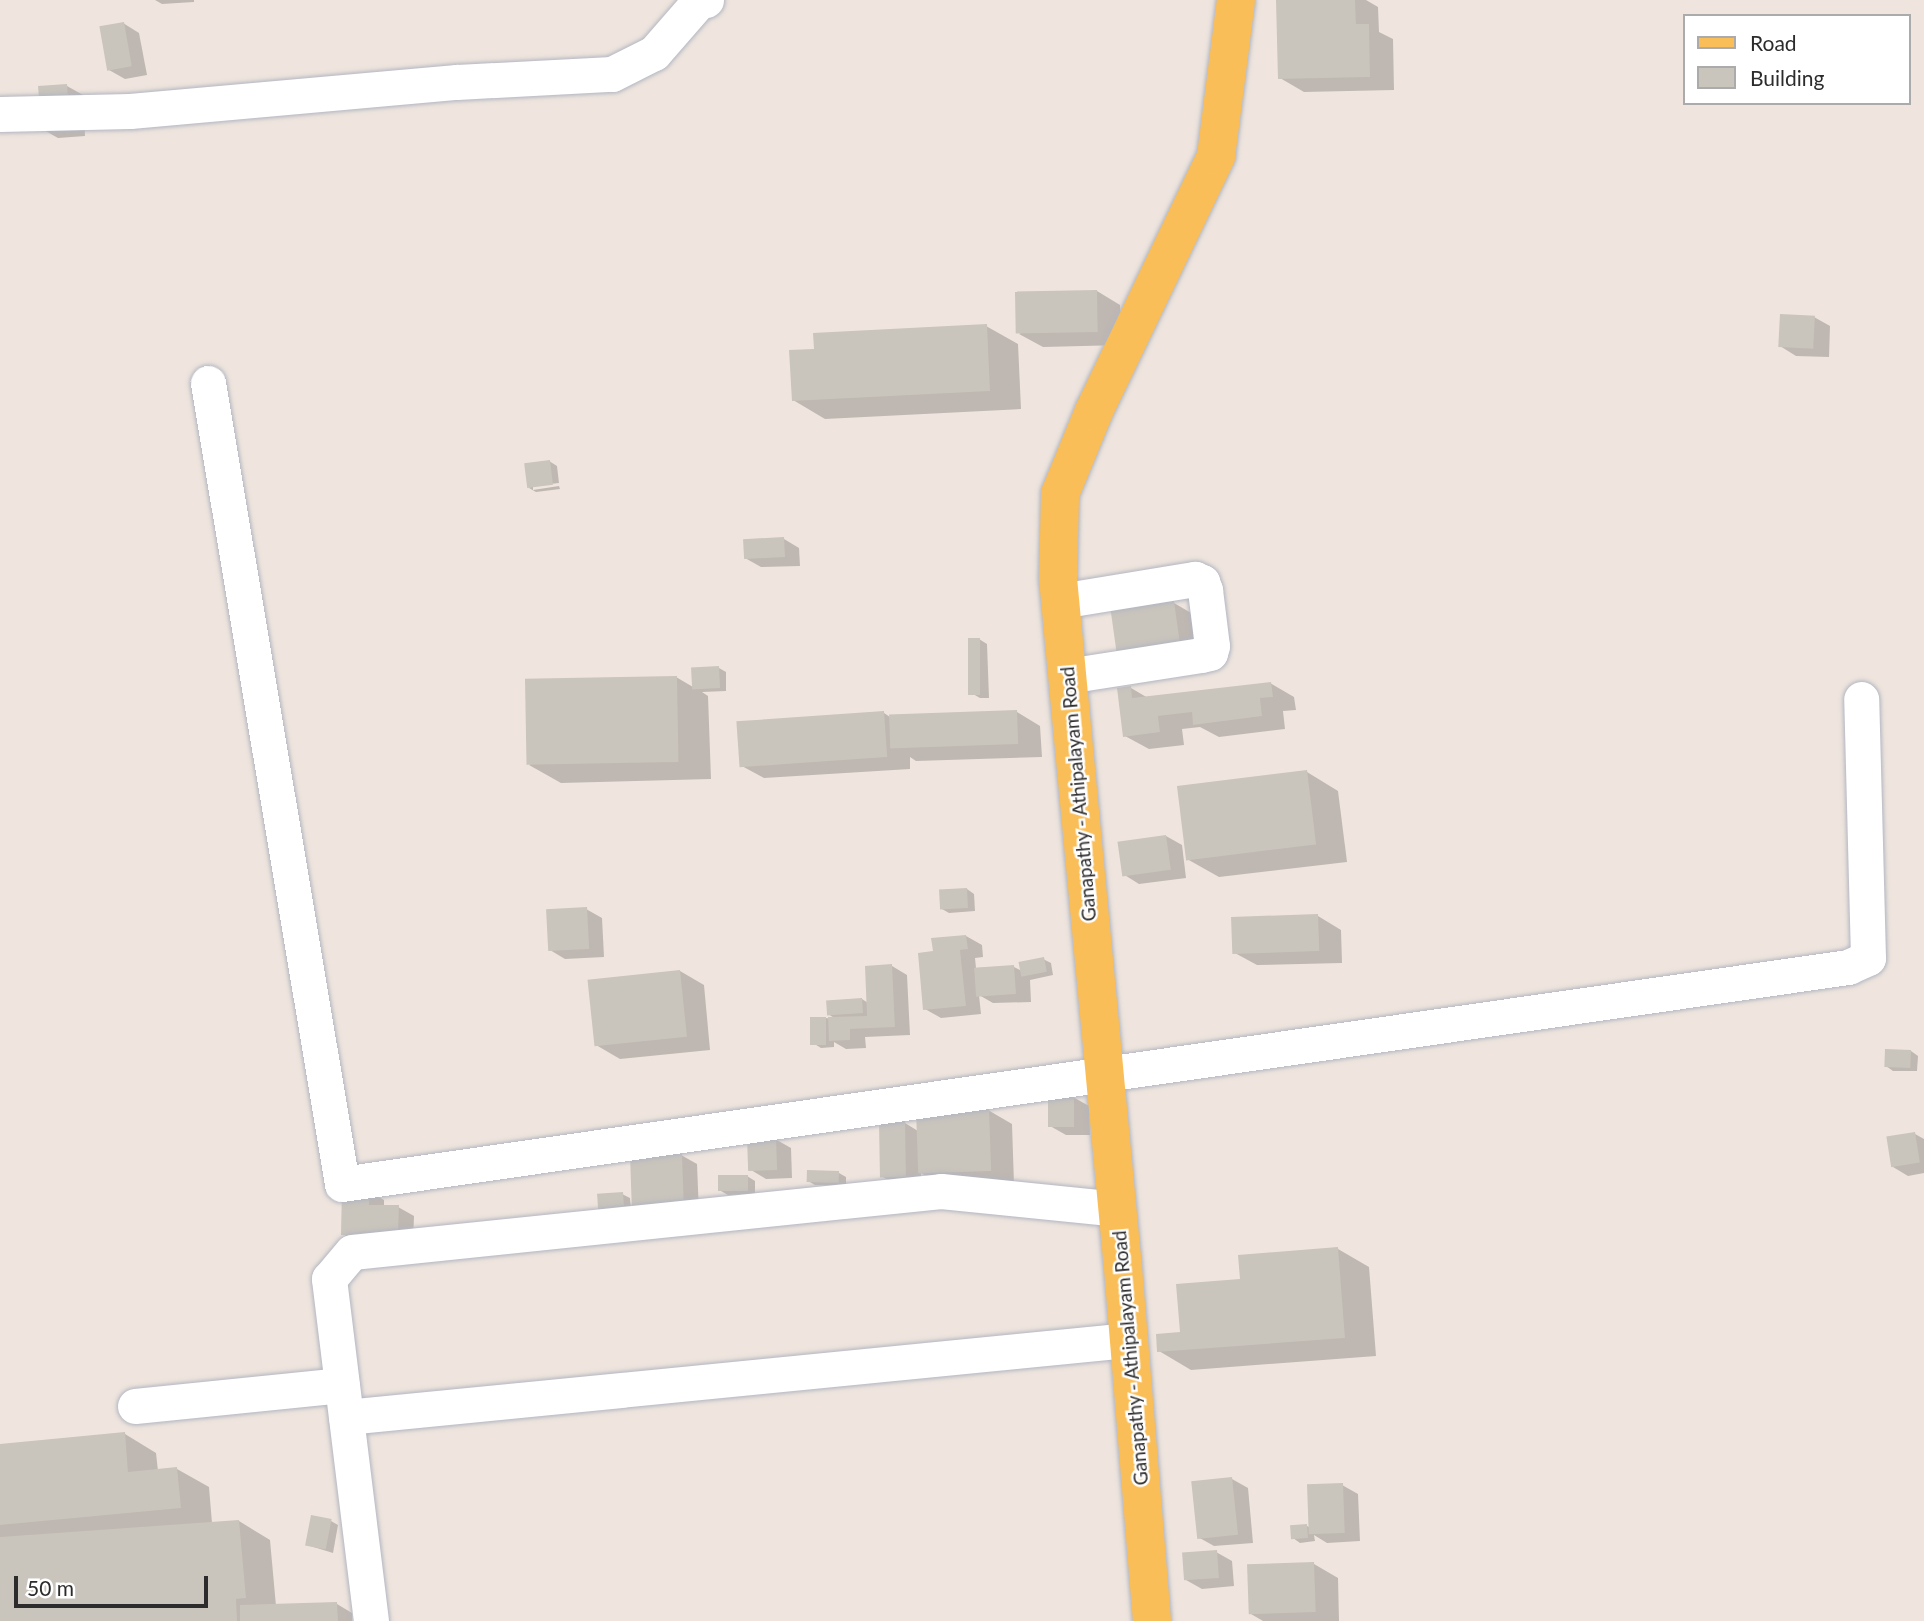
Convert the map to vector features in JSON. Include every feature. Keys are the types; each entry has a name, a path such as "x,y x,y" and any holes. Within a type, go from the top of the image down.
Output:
{"main road":[{"name":"Ganapathy - Athipalayam Road","path":"1152,1621 1105,1073 1060,601 1060,494 1094,411 1216,156 1236,0"}],"street":[{"path":"0,114 130,111 457,82 612,74 654,53 700,1 706,0"},
{"path":"208,383 342,1184 1848,967 1868,958 1861,699"},
{"path":"1060,601 1195,579 1202,582 1205,590 1212,646 1210,653 1201,655 1067,676"},
{"path":"371,1621 329,1279 352,1252 941,1191 1117,1209"},
{"path":"135,1406 344,1401 1129,1340"}],"building":[{"path":"1276,0 1355,0 1356,24 1369,24 1370,77 1278,79"},
{"path":"124,22 132,66 107,71 99,26"},
{"path":"67,84 70,128 41,130 38,86"},
{"path":"1097,290 1098,332 1016,333 1015,291"},
{"path":"1780,314 1815,316 1813,349 1778,347"},
{"path":"987,324 990,391 792,401 789,350 814,349 813,333"},
{"path":"550,460 553,485 527,488 524,463"},
{"path":"784,537 785,557 744,559 743,539"},
{"path":"1174,601 1181,650 1117,658 1111,610"},
{"path":"968,638 980,638 980,695 968,695"},
{"path":"719,666 720,688 692,689 691,667"},
{"path":"677,676 679,762 527,765 525,679"},
{"path":"1271,682 1273,697 1260,698 1262,716 1193,725 1192,712 1158,716 1160,732 1123,737 1117,688 1131,686 1132,698"},
{"path":"1017,710 1018,744 890,748 889,714"},
{"path":"884,711 887,757 740,767 736,721"},
{"path":"1307,770 1316,844 1186,860 1177,786"},
{"path":"1166,835 1171,870 1122,876 1117,842"},
{"path":"967,888 968,908 940,909 939,889"},
{"path":"587,907 589,949 548,951 546,909"},
{"path":"1318,914 1319,951 1232,954 1231,917"},
{"path":"966,935 968,949 960,950 966,1006 923,1010 918,953 933,951 931,938"},
{"path":"1044,957 1047,972 1021,977 1018,962"},
{"path":"892,964 895,1027 850,1029 850,1040 829,1041 828,1017 867,1016 865,966"},
{"path":"1014,965 1016,994 976,997 974,968"},
{"path":"680,970 687,1037 595,1046 588,980"},
{"path":"862,998 863,1013 827,1015 826,1001"},
{"path":"810,1017 826,1017 826,1045 810,1045"},
{"path":"1885,1049 1911,1050 1910,1068 1884,1067"},
{"path":"1048,1095 1074,1095 1074,1127 1048,1127"},
{"path":"989,1108 991,1171 918,1174 916,1111"},
{"path":"879,1121 905,1121 906,1177 880,1177"},
{"path":"1915,1132 1920,1163 1891,1167 1886,1137"},
{"path":"776,1137 777,1170 748,1171 747,1138"},
{"path":"682,1154 684,1206 632,1208 630,1156"},
{"path":"807,1170 839,1171 839,1183 807,1182"},
{"path":"718,1175 748,1175 748,1191 718,1191"},
{"path":"342,1188 369,1189 369,1205 399,1205 398,1236 341,1235"},
{"path":"623,1192 624,1208 598,1210 597,1194"},
{"path":"1338,1247 1345,1338 1157,1352 1156,1334 1180,1332 1176,1284 1240,1279 1238,1255"},
{"path":"125,1432 128,1472 177,1467 181,1508 0,1525 0,1444"},
{"path":"1232,1477 1238,1535 1197,1539 1191,1481"},
{"path":"1343,1483 1345,1533 1309,1534 1307,1484"},
{"path":"311,1515 332,1519 326,1549 305,1545"},
{"path":"239,1520 246,1598 236,1599 237,1621 0,1621 0,1537"},
{"path":"1307,1524 1308,1538 1291,1539 1290,1525"},
{"path":"1217,1550 1219,1578 1184,1580 1182,1552"},
{"path":"1314,1562 1316,1612 1249,1614 1247,1564"},
{"path":"337,1602 338,1621 240,1621 240,1605"}]}
